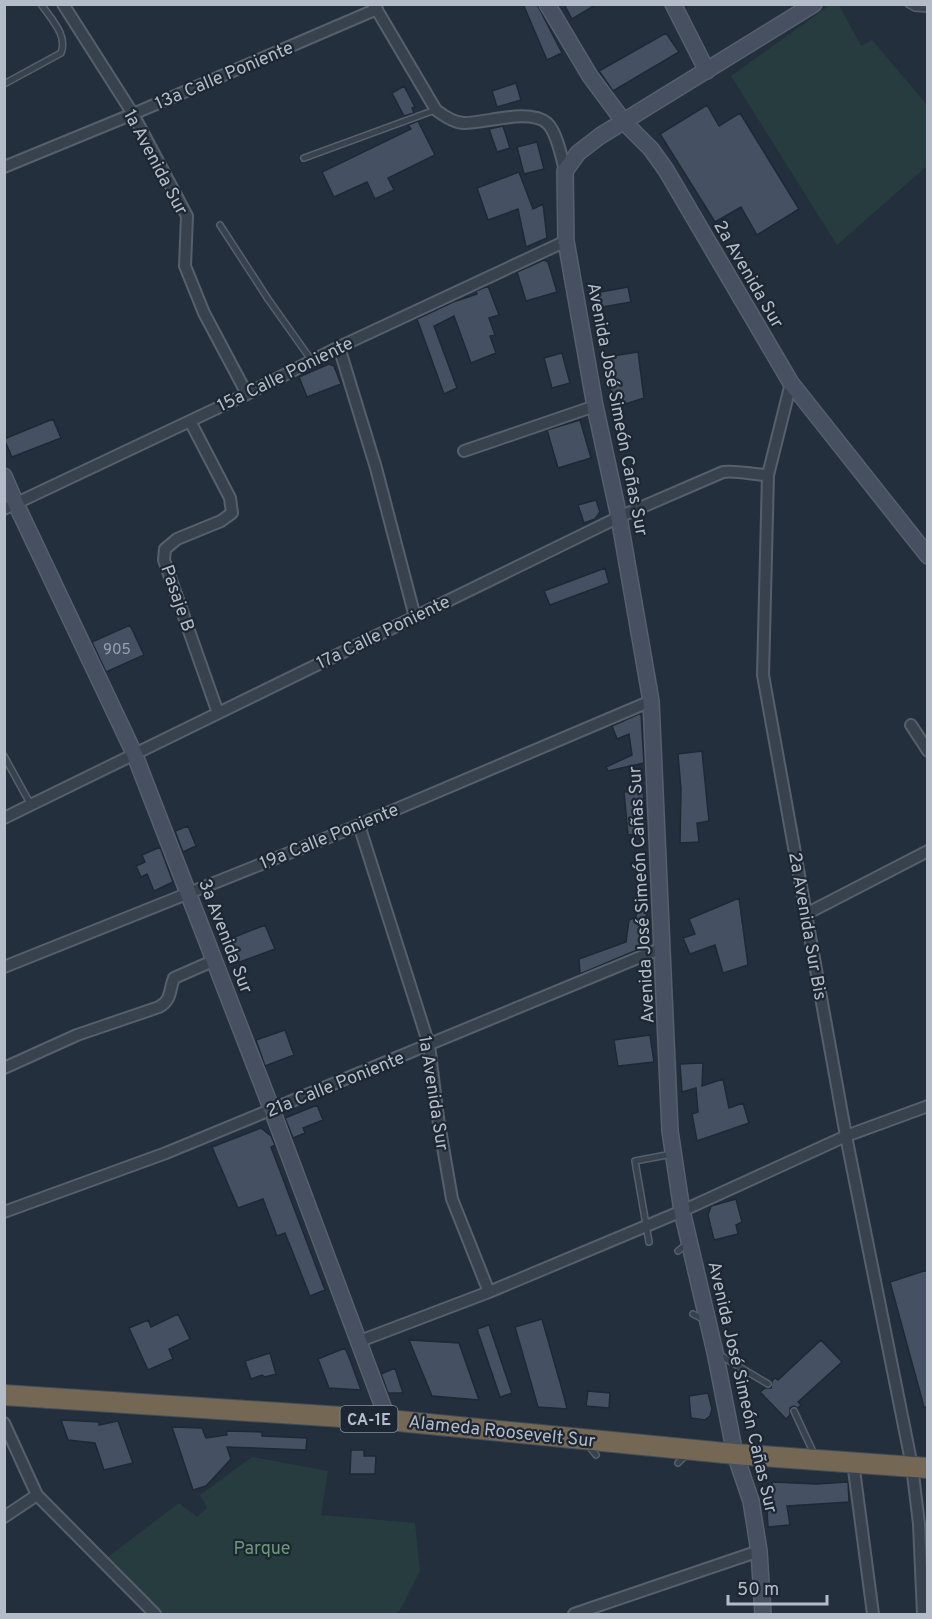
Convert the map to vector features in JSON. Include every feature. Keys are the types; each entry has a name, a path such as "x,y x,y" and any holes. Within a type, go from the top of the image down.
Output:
{"highway":[{"name":"Alameda Roosevelt Sur","path":"4,1395 388,1420 584,1439 685,1457 735,1454 920,1467"}],"street":[{"name":"1a Avenida Sur","path":"63,4 133,114 187,216 185,266 204,313 247,394"},
{"name":"2a Avenida Sur","path":"547,4 590,76 624,122 651,149 666,170 791,383 927,556"},
{"path":"673,4 707,71"},
{"path":"565,171 585,148 600,136 814,4"},
{"name":"13a Calle Poniente","path":"4,167 133,114 375,7"},
{"path":"375,7 436,110"},
{"name":"Avenida José Simeón Cañas Sur","path":"436,110 445,117 462,124 529,116 547,123 556,140 565,171 566,242 595,406 619,517 651,701 670,1131 682,1211 684,1246 708,1322 735,1454 751,1501 759,1551 763,1614"},
{"name":"15a Calle Poniente","path":"10,506 247,394 339,347 566,242"},
{"path":"339,347 376,468 415,617"},
{"name":"2a Avenida Sur Bis","path":"791,383 768,475 763,675 846,1136 920,1467 919,1524 923,1614"},
{"path":"464,451 595,406"},
{"name":"Pasaje B","path":"190,421 230,498 232,513 221,521 177,539 165,549 164,560 218,713"},
{"name":"17a Calle Poniente","path":"4,818 619,517 723,472 768,475"},
{"name":"3a Avenida Sur","path":"4,476 10,506 134,753 215,960 388,1420"},
{"name":"19a Calle Poniente","path":"4,967 358,825 651,701"},
{"path":"911,725 927,752"},
{"name":"1a Avenida Sur","path":"358,825 429,1045 438,1118 452,1199 489,1292"},
{"path":"806,914 927,851"},
{"name":"21a Calle Poniente","path":"4,1212 166,1153 662,948"},
{"path":"4,1068 77,1035 166,1004 174,978 215,960"},
{"path":"360,1341 489,1292 646,1227 846,1136 927,1106"},
{"path":"4,1423 38,1495 155,1614"},
{"path":"853,1462 873,1614"},
{"path":"4,1517 38,1495"},
{"path":"574,1614 759,1551"}],"lane":[{"path":"4,84 60,53 63,46 62,36 41,4"},
{"path":"908,4 915,8 927,9"},
{"path":"304,158 436,110"},
{"path":"220,225 268,300 312,361"},
{"path":"4,756 31,805"},
{"path":"649,1242 635,1161 673,1154"},
{"path":"693,1314 708,1322"},
{"path":"715,1352 768,1384"},
{"path":"794,1411 817,1460"},
{"path":"584,1439 596,1455"}],"green space":[{"path":"830,5 839,5 861,46 872,40 928,106 927,166 837,245 731,76"},
{"name":"Parque","path":"252,1457 328,1471 321,1515 415,1523 420,1571 400,1610 394,1614 159,1614 108,1557 179,1503 197,1517 207,1508 200,1495"}],"building":[{"path":"523,4 537,4 562,53 547,60"},
{"path":"564,4 597,4 572,19"},
{"path":"666,33 679,52 613,91 599,71"},
{"path":"516,83 521,100 497,107 492,91"},
{"path":"404,86 415,107 412,108 414,113 404,116 392,93"},
{"path":"707,105 719,126 740,113 799,209 757,235 741,207 715,222 660,134"},
{"path":"418,121 435,155 388,178 394,190 375,199 367,182 334,197 322,172 411,129 408,125"},
{"path":"503,126 510,148 497,152 489,129"},
{"path":"537,142 544,169 524,174 517,147"},
{"path":"519,172 533,209 543,204 547,238 526,247 518,209 488,220 477,188"},
{"path":"544,260 548,262 557,292 526,301 517,272"},
{"path":"488,286 499,315 489,318 495,335 490,336 496,353 471,363 454,316 434,326 457,388 444,394 417,319 453,302 477,294 476,291"},
{"path":"628,287 631,302 597,308 595,293"},
{"path":"638,352 644,398 613,408 606,357"},
{"path":"562,353 570,383 552,388 544,358"},
{"path":"329,364 334,366 341,384 307,397 299,377"},
{"path":"53,419 61,438 12,457 4,439"},
{"path":"580,420 591,458 558,468 547,430"},
{"path":"596,500 600,512 595,519 584,523 578,505"},
{"path":"605,568 609,583 550,605 544,591"},
{"path":"130,625 144,655 106,672 92,642"},
{"path":"641,713 644,763 608,771 606,767 632,755 629,734 617,739 612,726"},
{"path":"702,751 709,821 697,823 699,842 680,843 681,789 678,754"},
{"path":"643,790 647,833 628,835 624,792"},
{"path":"188,826 196,846 183,852 175,831"},
{"path":"160,847 173,882 154,891 147,874 141,877 136,866 145,862 142,855"},
{"path":"739,898 748,965 723,973 715,945 690,954 683,938 695,934 689,919"},
{"path":"637,910 647,911 642,948 580,974 579,959 626,942 629,920 636,917"},
{"path":"265,925 275,949 237,963 227,940"},
{"path":"285,1030 294,1055 265,1066 256,1040"},
{"path":"650,1035 654,1062 618,1066 614,1040"},
{"path":"703,1063 702,1086 723,1079 729,1108 743,1103 749,1123 697,1141 692,1114 698,1112 696,1088 682,1092 680,1064"},
{"path":"317,1105 323,1120 303,1128 305,1133 293,1138 285,1118"},
{"path":"261,1128 271,1136 275,1145 271,1147 325,1290 310,1296 285,1233 277,1236 263,1199 238,1208 212,1147"},
{"path":"736,1199 742,1222 736,1225 738,1234 714,1240 708,1215 711,1206"},
{"path":"927,1270 927,1407 924,1407 890,1282"},
{"path":"178,1314 190,1339 169,1349 173,1359 148,1370 129,1328 148,1320 151,1327"},
{"path":"542,1319 567,1409 538,1407 515,1327"},
{"path":"489,1325 512,1393 500,1397 477,1329"},
{"path":"409,1340 459,1343 479,1400 432,1396"},
{"path":"821,1340 842,1362 798,1402 801,1405 798,1408 794,1406 790,1408 790,1415 786,1419 760,1392 765,1388 771,1388 775,1378 778,1380"},
{"path":"345,1348 361,1390 329,1388 318,1359"},
{"path":"270,1353 276,1374 251,1379 245,1361"},
{"path":"395,1368 403,1393 388,1393 381,1374"},
{"path":"588,1391 610,1393 609,1408 586,1406"},
{"path":"708,1393 712,1409 710,1416 705,1420 691,1418 689,1396"},
{"path":"61,1420 99,1422 99,1425 118,1421 133,1463 104,1470 95,1443 68,1440"},
{"path":"172,1427 202,1428 206,1438 227,1435 226,1431 262,1432 262,1436 307,1438 306,1450 227,1447 231,1459 206,1486 193,1490"},
{"path":"351,1450 364,1450 364,1456 376,1456 375,1474 350,1474"},
{"path":"773,1482 816,1484 848,1482 849,1502 787,1506 790,1525 768,1527 766,1491"}]}
